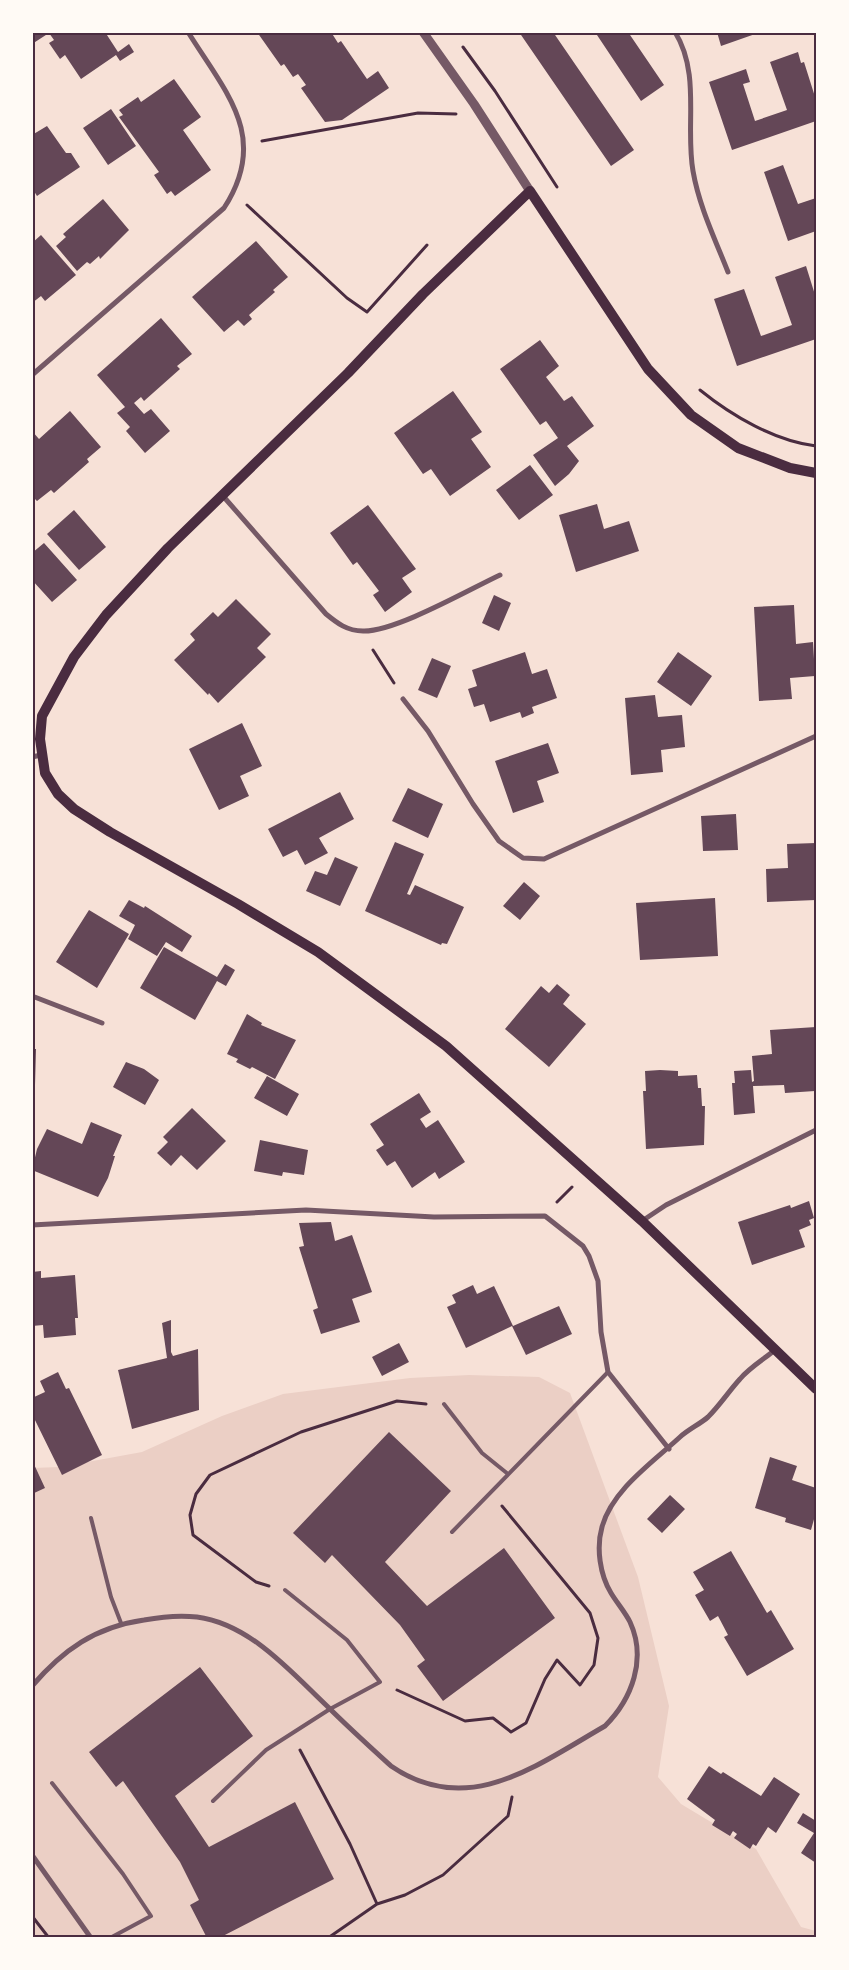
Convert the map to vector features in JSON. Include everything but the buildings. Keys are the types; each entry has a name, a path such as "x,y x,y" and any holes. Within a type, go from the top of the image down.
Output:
{"main road":[{"path":"816,472 790,468 738,448 691,415 648,369 530,191 423,294 348,373 143,574 106,615 74,657 42,716 37,756 45,774 58,794 74,809 110,832 238,904 318,952 446,1046 642,1221 816,1389"}],"street":[{"path":"32,376 224,208 234,193 241,174 244,142 236,109 188,32"},
{"path":"423,32 474,104 530,191"},
{"path":"675,32 688,71 692,98 692,170 699,198 728,272"},
{"path":"222,496 326,614 341,627 362,631 383,630 500,575"},
{"path":"403,698 428,731 499,842 523,858 544,859 816,736"},
{"path":"32,996 102,1023"},
{"path":"642,1221 666,1205 816,1130"},
{"path":"32,1225 306,1210 434,1217 545,1216 583,1246 594,1268 598,1282 603,1350 608,1372 669,1449"},
{"path":"32,1686 51,1664 71,1647 120,1623 160,1618 197,1617 233,1628 274,1656 391,1766 418,1783 453,1790 476,1788 517,1776 606,1726 617,1714 628,1697 636,1672 637,1655 634,1637 625,1612 610,1592 600,1565 599,1544 601,1528 608,1509 619,1493 681,1436 707,1418 741,1377 775,1350"},
{"path":"32,1855 91,1938"}],"lane":[{"path":"452,1532 608,1372"},
{"path":"444,1404 482,1453 508,1474"},
{"path":"91,1518 111,1597 120,1623"},
{"path":"213,1801 266,1750 330,1709 380,1682 347,1640 284,1590"},
{"path":"52,1783 123,1874 151,1916 110,1938"}],"path":[{"path":"458,40 495,91 560,191"},
{"path":"244,142 261,141 418,114 457,114"},
{"path":"234,193 347,298 367,312 427,245"},
{"path":"695,385 752,424 780,436 816,446"},
{"path":"362,631 403,698"},
{"path":"545,1216 587,1171"},
{"path":"284,1590 256,1582 193,1535 190,1514 196,1494 210,1475 302,1432 397,1401 444,1404"},
{"path":"380,1682 465,1721 493,1718 511,1732 526,1723 545,1679 557,1660 580,1685 594,1665 598,1638 590,1613 490,1492"},
{"path":"292,1734 350,1844 377,1904"},
{"path":"328,1938 377,1904 405,1895 443,1875 508,1816 517,1776"},
{"path":"32,1916 49,1938"}],"shaded area":[{"path":"469,1375 539,1377 570,1393 638,1577 669,1706 658,1777 681,1804 756,1849 801,1927 816,1931 816,1937 33,1937 32,1468 60,1467 142,1452 222,1416 283,1394 410,1378"}]}
